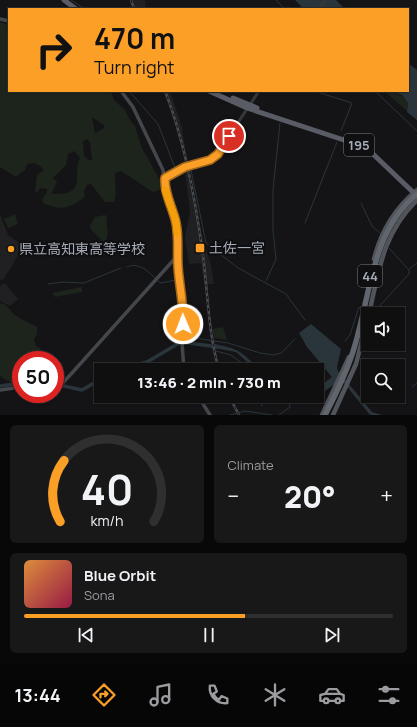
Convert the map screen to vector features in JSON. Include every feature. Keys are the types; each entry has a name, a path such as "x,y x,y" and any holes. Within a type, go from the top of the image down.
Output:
{"highway":[{"path":"60,0 71,8"},
{"path":"64,0 75,8"},
{"name":"195","path":"212,92 249,107 282,117 286,120 359,145 374,155 416,193"},
{"name":"195","path":"218,92 249,107"},
{"path":"325,415 342,380 353,352 382,240 394,218 416,193"}],"main road":[{"path":"122,92 137,114 163,170 166,192 176,221 184,313 182,341 184,363"},
{"name":"44","path":"322,415 352,348 380,240 392,217 416,193"},
{"name":"44","path":"370,307 387,242 401,216 417,200"},
{"path":"64,382 178,255"},
{"name":"44","path":"333,415 350,381 361,348"},
{"path":"0,390 12,388"},
{"path":"202,403 210,415"}],"street":[{"path":"319,8 326,0"},
{"path":"165,178 176,172 213,158 258,92"}],"shaded area":[{"path":"130,0 145,0 146,8 133,8"},
{"path":"295,0 336,0 344,8 303,8"},
{"path":"0,22 8,25 8,92 111,92 114,100 125,110 131,122 135,126 142,148 162,184 159,190 153,192 121,171 115,173 116,196 114,202 105,202 91,184 87,185 84,191 85,196 75,204 60,208 43,203 42,200 47,192 47,189 40,188 37,193 35,191 37,175 44,170 39,165 35,163 27,164 25,170 16,177 0,167","holes":["92,117 104,125 104,128 95,133","87,139 90,142 92,160 88,160 84,156 83,141","75,151 80,158 75,187 71,191 63,194 51,194 57,182 53,178 66,165 68,154"]},
{"path":"409,64 417,70 417,120 407,112 408,103 402,95 396,93 409,92"},
{"path":"164,92 170,92 183,130 201,232 211,265 214,284 209,284 207,286 208,294 206,294 201,263 189,264 185,237 190,211 185,173 187,172 179,133"},
{"path":"385,92 396,92 396,94 402,96 408,103 407,111"},
{"name":"県立高知東高等学校","path":"0,214 8,235 24,246 3,280 0,279"},
{"path":"15,214 18,224 8,228 4,219"},
{"path":"105,215 107,217 108,232 105,243 91,230 90,225 95,217"},
{"path":"5,283 18,299 10,306 0,301 0,286"},
{"path":"82,287 82,292 55,297 52,293"},
{"path":"0,303 6,305 14,315 37,327 37,334 34,339 36,346 44,351 12,351 12,383 0,376"},
{"path":"311,324 341,349 337,367 338,371 361,399 361,403 365,403 372,412 382,415 370,415 344,383 339,381 324,392 324,383 332,377 324,367 324,363 320,363 307,347 299,333"},
{"path":"223,327 227,340 214,338 212,329"},
{"path":"215,344 237,350 253,363 248,363 236,352 215,348"}],"waterway":[{"path":"71,0 83,8"},
{"path":"276,0 284,8"},
{"path":"130,92 158,124 177,173 184,169 191,170 206,243 238,268 286,294 305,320"},
{"path":"317,92 352,103 341,131"},
{"path":"376,92 417,131"},
{"path":"266,281 276,259 273,230 273,190 280,123"},
{"path":"305,223 337,142"},
{"path":"361,203 372,226 380,233"},
{"path":"389,248 408,269"},
{"path":"379,307 409,274 409,269 417,263"},
{"path":"127,267 135,265 139,266 155,278"},
{"path":"48,284 63,282 84,283 121,268"},
{"path":"158,281 161,283 176,280 182,315 181,325"},
{"path":"345,341 350,335 359,307 360,308"},
{"path":"185,329 201,339 228,343 260,353 273,355 281,353 295,339"},
{"path":"144,363 181,342 218,347"},
{"path":"216,351 231,355 242,363"},
{"path":"64,386 82,390 94,383"},
{"path":"412,387 417,383"},
{"path":"0,386 12,384"},
{"path":"279,415 290,407 289,403"},
{"path":"230,415 245,411 272,415"}],"railway":[{"path":"131,0 134,8"},
{"path":"165,92 179,133 190,176 204,264 211,331 217,363"},
{"path":"233,403 239,415"}],"slow traffic":[{"path":"165,190 173,210 177,233"}],"place":[{"name":"土佐一宮","path":"200,248"},
{"name":"県立高知東高等学校","path":"11,249"}],"route":[{"path":"183,324 184,313 179,279 177,229 173,210 166,192 165,178 185,167 210,160 218,154 229,136"}]}
